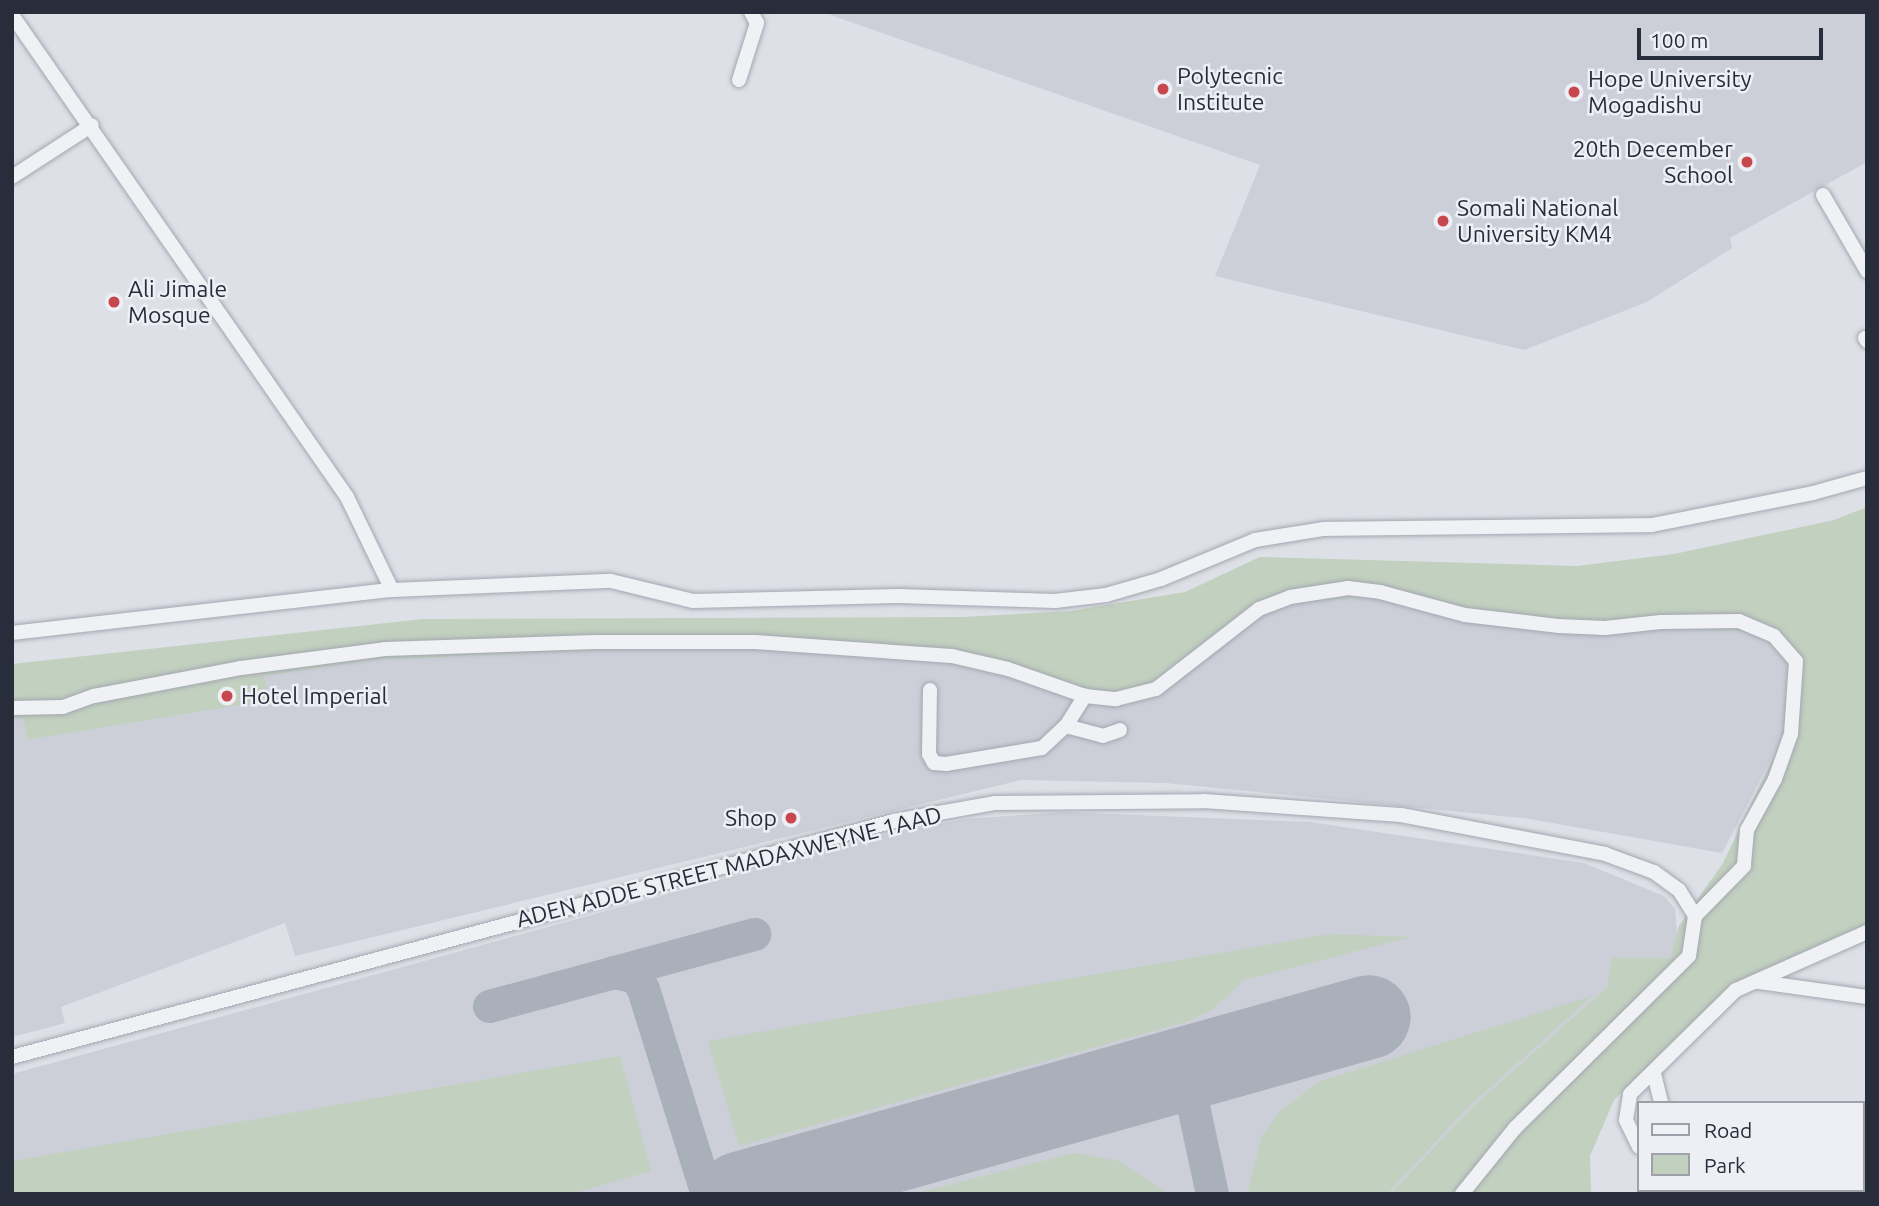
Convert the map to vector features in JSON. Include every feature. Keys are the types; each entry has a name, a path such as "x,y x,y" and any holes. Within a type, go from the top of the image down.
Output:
{"street":[{"path":"739,79 757,23 751,12"},
{"path":"12,15 92,125 347,497 392,590"},
{"path":"12,177 92,125"},
{"path":"1823,195 1867,271"},
{"path":"12,633 392,590 611,581 694,601 900,596 1055,600 1106,595 1161,579 1255,540 1324,529 1652,525 1867,478"},
{"path":"12,708 63,706 94,696 241,668 385,649 595,642 755,642 952,656 1008,669 1085,696 1116,699 1156,689 1259,608 1320,591 1380,592 1434,609 1559,626 1605,628 1718,620 1758,626 1785,645 1796,661 1791,734 1775,779 1748,830 1744,866 1695,916 1693,944 1678,970 1514,1128 1462,1194"},
{"path":"930,690 929,754 934,762 1042,748 1066,726 1085,696"},
{"path":"1066,726 1103,736 1121,730"},
{"name":"ADEN ADDE STREET MADAXWEYNE 1AAD","path":"12,1058 881,824 995,803 1204,801 1414,818 1531,837 1630,862 1679,890 1695,916"},
{"path":"1638,1146 1634,1144 1625,1106 1630,1094 1654,1074 1736,990 1867,932"},
{"path":"1759,982 1867,997"},
{"path":"1654,1074 1661,1101"}],"shaded area":[{"path":"822,12 1867,12 1867,162 1730,238 1732,248 1647,302 1524,350 1215,276 1260,165"},
{"path":"1384,596 1665,628 1754,631 1789,659 1781,741 1722,853 1530,819 1165,783 1021,780 295,956 285,923 61,1007 65,1023 12,1037 12,718 23,718 27,740 268,700 264,676 375,660 718,645"},
{"path":"1063,812 1310,822 1584,863 1664,896 1675,909 1678,942 1671,958 1607,987 1468,1111 1390,1194 12,1194 12,1074 891,833 966,819"}],"green space":[{"path":"1867,507 1867,926 1730,994 1614,1100 1590,1156 1591,1194 1390,1194 1468,1111 1607,987 1612,958 1671,958 1679,926 1723,863 1781,741 1789,659 1754,631 1538,627 1384,596 1270,605 1166,687 1088,699 976,662 718,645 375,660 264,676 269,700 27,740 23,718 12,718 12,664 423,619 963,617 1070,611 1185,592 1260,557 1577,566 1674,554 1834,520"},
{"path":"1330,934 1411,937 1244,980 1213,1009 1189,1021 739,1146 708,1041"},
{"path":"1592,996 1466,1109 1387,1194 1247,1194 1262,1136 1281,1110 1321,1081"},
{"path":"620,1056 651,1171 571,1194 12,1194 12,1161"},
{"path":"1075,1153 1119,1161 1168,1194 912,1194"}],"taxiway":[{"path":"489,1006 754,934"},
{"path":"614,972 636,977 643,989 707,1194"},
{"path":"1185,1069 1212,1194"},
{"path":"805,1175 809,1194"}],"runway":[{"path":"739,1194 1369,1017"}],"place":[{"name":"Polytecnic Institute","path":"1163,89"},
{"name":"Hope University Mogadishu","path":"1574,92"},
{"name":"20th December School","path":"1747,162"},
{"name":"Somali National University KM4","path":"1443,221"},
{"name":"Ali Jimale Mosque","path":"114,302"},
{"name":"Hotel Imperial","path":"227,696"},
{"name":"Shop","path":"791,818"}]}
